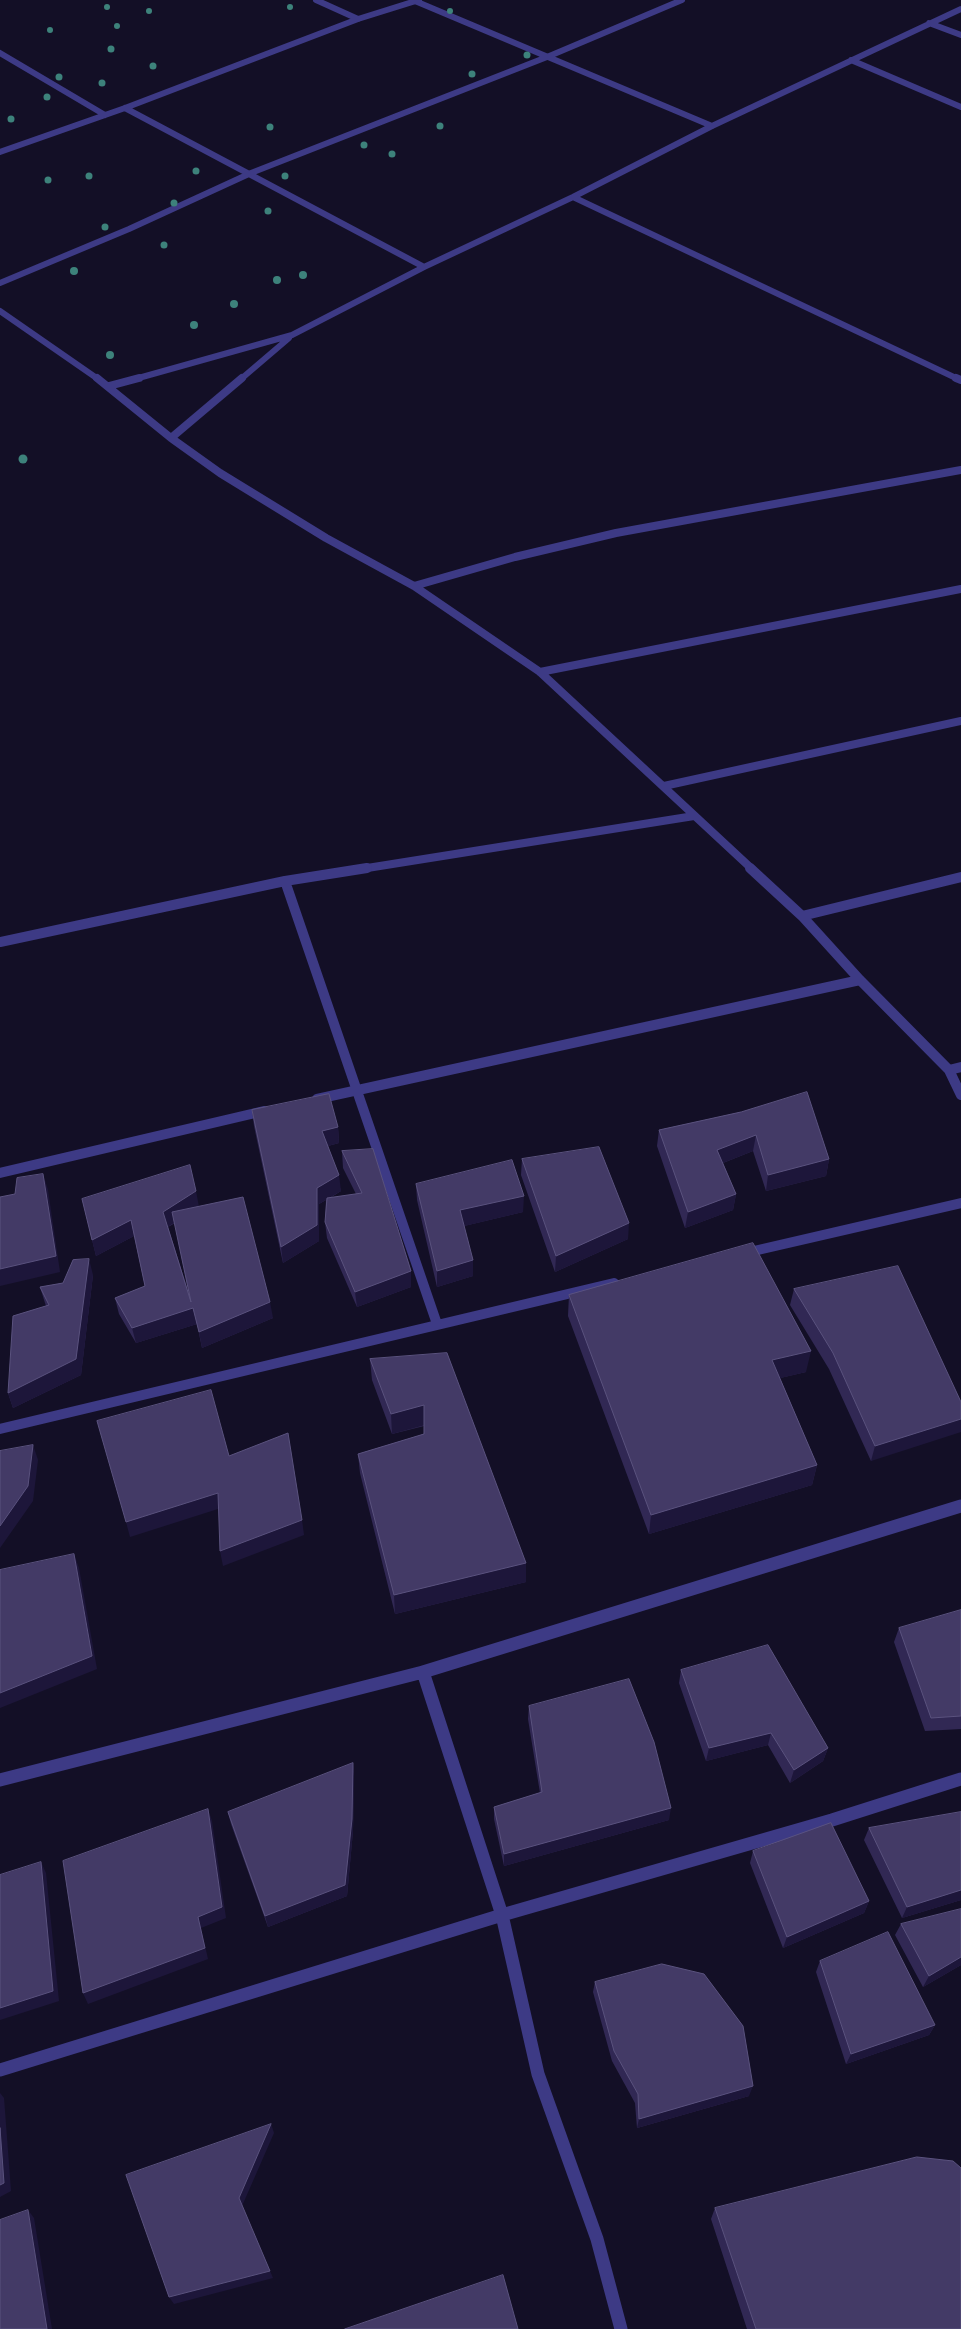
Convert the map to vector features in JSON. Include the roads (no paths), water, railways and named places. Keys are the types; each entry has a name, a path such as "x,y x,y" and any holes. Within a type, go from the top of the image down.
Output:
{"street":[{"path":"316,0 358,19"},
{"path":"0,282 128,229 251,173 547,57 682,0"},
{"path":"0,152 125,108 358,19 417,1 712,126"},
{"path":"109,386 292,335 424,267 574,197 712,126 961,9"},
{"path":"929,23 961,35"},
{"path":"0,53 106,115"},
{"path":"851,60 961,106"},
{"path":"125,108 251,173 424,267"},
{"path":"574,197 961,380"},
{"path":"0,311 109,386 171,438 233,482 326,538 414,586 496,640 540,672 802,916 860,980 949,1070 961,1095"},
{"path":"171,438 292,335"},
{"path":"414,586 504,559 616,533 884,486 961,470"},
{"path":"540,672 961,589"},
{"path":"664,786 961,721"},
{"path":"0,942 285,881 694,816"},
{"path":"802,916 961,878"},
{"path":"285,881 437,1324"},
{"path":"311,1100 860,980"},
{"path":"949,1070 961,1067"},
{"path":"0,1173 272,1109"},
{"path":"736,1255 961,1203"},
{"path":"0,1429 627,1280"},
{"path":"0,1780 422,1672 961,1506"},
{"path":"422,1672 502,1915 538,2074 597,2239 621,2329"},
{"path":"0,2070 502,1915 825,1822 961,1779"}]}
